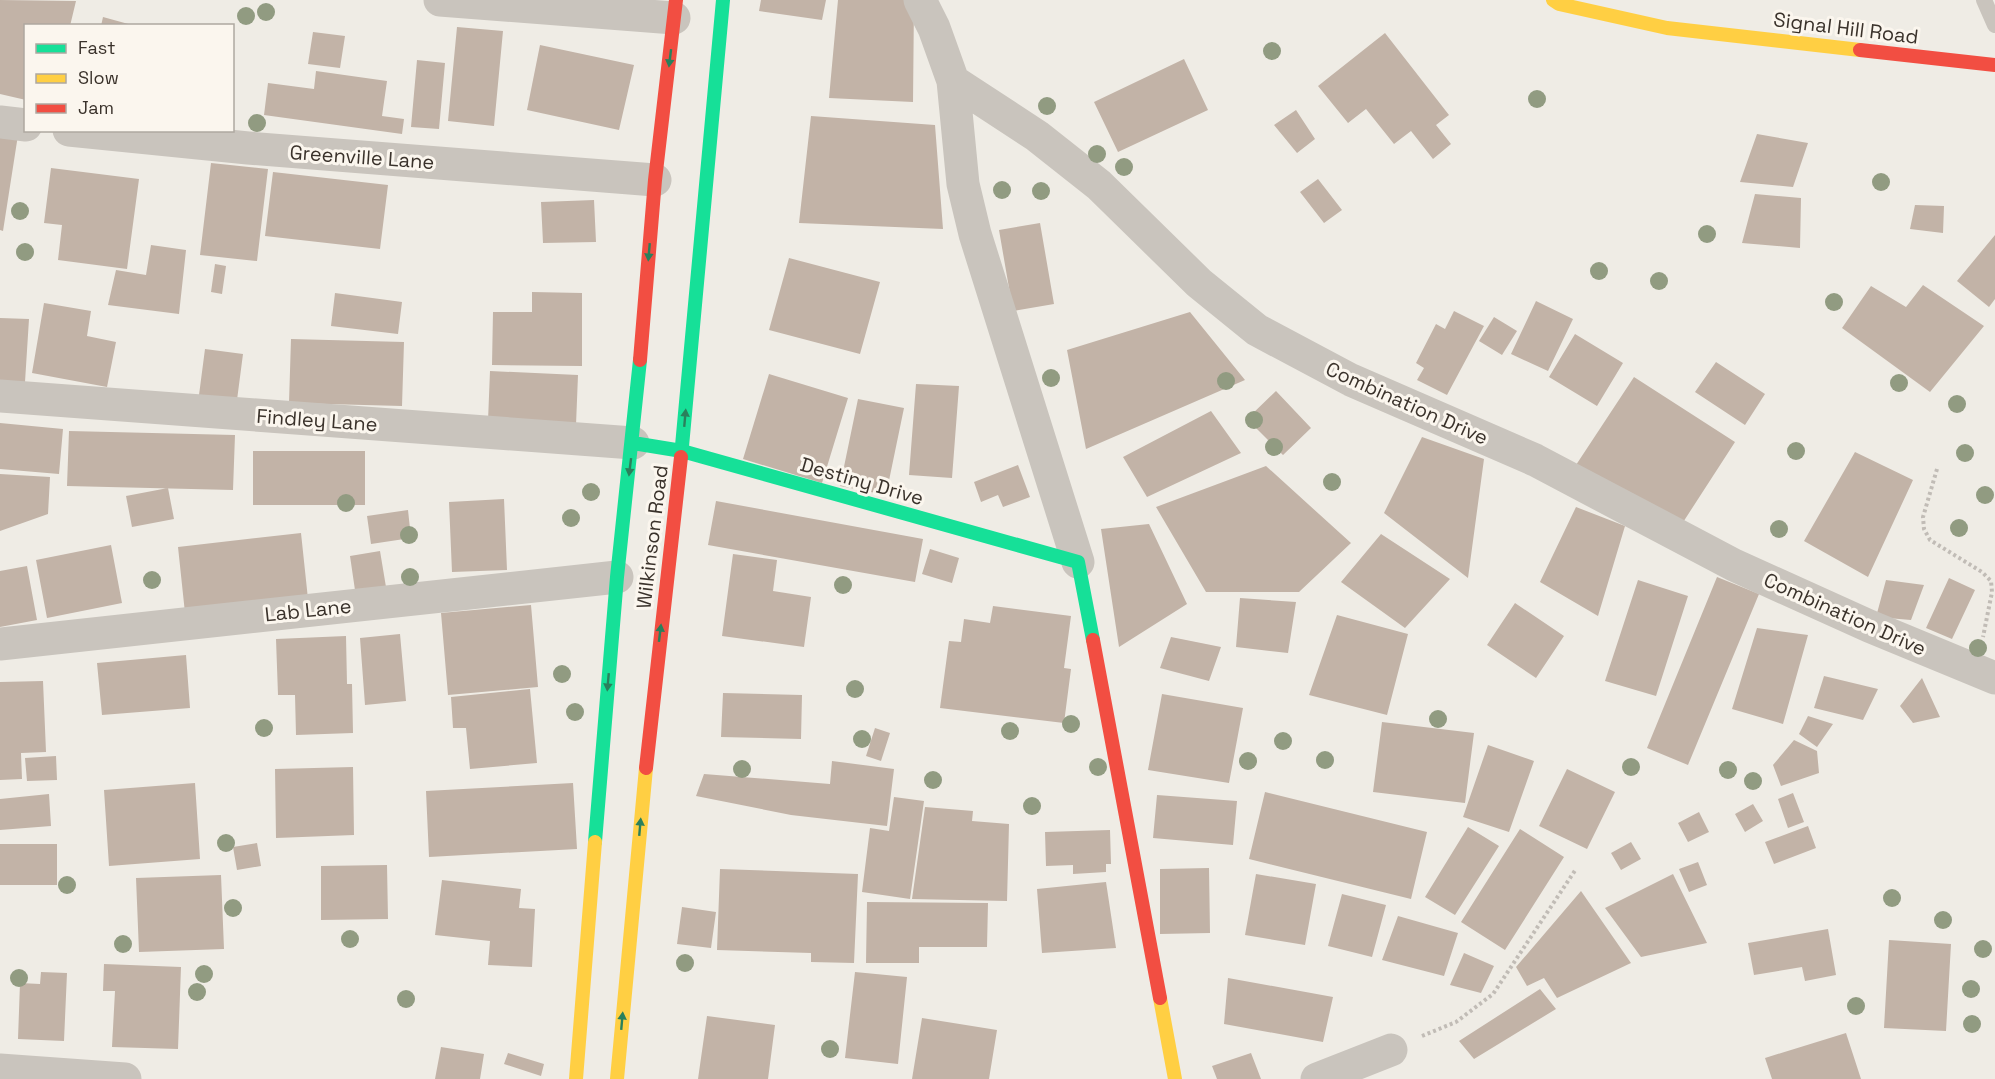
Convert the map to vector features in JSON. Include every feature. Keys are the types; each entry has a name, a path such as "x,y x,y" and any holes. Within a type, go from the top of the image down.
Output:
{"main road":[{"name":"Wilkinson Road","path":"617,1079 650,721 682,451 723,0"},
{"name":"Signal Hill Road","path":"1552,0 1559,4 1667,28 1995,65"},
{"name":"Wilkinson Road","path":"576,1079 616,577 633,443 655,180 675,9"},
{"name":"Destiny Drive","path":"633,443 682,451 1078,562"},
{"path":"1078,562 1175,1079"}],"street":[{"path":"440,0 675,9"},
{"path":"920,0 934,28 953,81 963,184 975,234 1078,562"},
{"name":"Combination Drive","path":"953,81 1037,136 1099,185 1199,283 1257,330 1351,380 1535,460 1734,565 1869,626 1986,674"},
{"path":"0,122 24,125"},
{"name":"Greenville Lane","path":"89,132 248,148 655,180"},
{"name":"Findley Lane","path":"0,396 633,443"},
{"name":"Lab Lane","path":"0,644 616,577"},
{"path":"1317,1079 1391,1050"},
{"path":"0,1070 125,1079"}],"lane":[{"path":"1984,0 1995,25"}],"path":[{"path":"1937,469 1923,517 1924,529 1930,540 1982,572 1991,581 1986,674"},
{"path":"1391,1050 1456,1022 1493,994 1576,869"}],"building":[{"path":"0,0 76,1 70,24 24,24 24,100 0,94"},
{"path":"761,0 826,0 822,20 759,11"},
{"path":"838,0 914,0 913,102 829,98"},
{"path":"103,17 128,24 101,24"},
{"path":"457,27 503,31 494,126 448,121"},
{"path":"313,32 345,36 340,68 308,64"},
{"path":"1385,33 1449,115 1436,125 1451,144 1433,159 1411,131 1394,144 1366,109 1348,123 1318,86"},
{"path":"540,45 634,65 619,130 527,110"},
{"path":"1184,59 1208,110 1118,152 1094,102"},
{"path":"417,60 445,63 439,129 411,127"},
{"path":"316,71 387,81 382,116 404,119 402,134 264,115 268,83 314,89"},
{"path":"1296,110 1315,139 1297,153 1274,125"},
{"path":"811,116 935,125 943,229 799,223"},
{"path":"0,132 18,135 3,231 0,230"},
{"path":"1757,134 1808,143 1793,187 1740,182"},
{"path":"211,163 268,169 257,261 200,255"},
{"path":"51,168 139,179 127,269 58,260 62,225 44,223"},
{"path":"273,172 388,185 380,249 265,236"},
{"path":"1318,179 1342,210 1324,223 1300,192"},
{"path":"1755,194 1801,198 1800,248 1742,243"},
{"path":"594,200 596,242 543,243 541,202"},
{"path":"1915,205 1944,206 1943,233 1910,229"},
{"path":"1040,223 1054,304 1013,311 999,230"},
{"path":"1995,235 1995,299 1989,307 1957,281"},
{"path":"151,245 186,250 179,314 108,305 116,270 146,275"},
{"path":"789,258 880,282 860,354 769,330"},
{"path":"215,264 226,266 222,294 211,292"},
{"path":"1923,285 1984,326 1930,392 1842,328 1871,286 1906,307"},
{"path":"532,292 582,293 582,366 492,365 493,312 532,312"},
{"path":"335,293 402,302 398,334 331,326"},
{"path":"1536,301 1573,319 1548,371 1511,354"},
{"path":"44,303 91,311 87,336 116,342 107,387 32,373"},
{"path":"1454,311 1484,326 1447,395 1417,380 1424,368 1416,363 1436,324 1445,329"},
{"path":"1190,312 1245,380 1086,449 1067,350"},
{"path":"1494,317 1517,331 1502,355 1479,341"},
{"path":"0,318 29,319 25,382 0,381"},
{"path":"1575,334 1623,363 1597,406 1549,377"},
{"path":"291,339 404,342 402,406 289,403"},
{"path":"205,349 243,354 237,400 199,395"},
{"path":"1716,362 1765,394 1745,425 1695,392"},
{"path":"490,371 578,375 576,425 488,421"},
{"path":"769,374 848,398 822,483 743,459"},
{"path":"1634,377 1735,442 1678,530 1576,465"},
{"path":"916,384 959,386 952,478 909,475"},
{"path":"1276,391 1311,428 1283,455 1247,419"},
{"path":"858,399 904,408 886,495 840,486"},
{"path":"1211,411 1241,453 1147,497 1123,457"},
{"path":"0,423 63,429 59,474 0,469"},
{"path":"69,431 235,435 233,490 67,486"},
{"path":"1422,437 1484,459 1468,578 1384,513"},
{"path":"253,451 365,451 365,505 253,505"},
{"path":"1855,452 1913,480 1868,577 1804,541"},
{"path":"1018,465 1030,497 1003,507 998,495 981,502 974,482"},
{"path":"1266,466 1351,543 1299,592 1206,592 1156,507"},
{"path":"0,474 50,477 48,514 0,531"},
{"path":"168,488 174,519 132,527 126,496"},
{"path":"504,499 507,570 452,572 449,502"},
{"path":"716,501 923,539 915,582 708,545"},
{"path":"1576,507 1625,526 1598,616 1540,582"},
{"path":"408,510 411,538 371,544 367,516"},
{"path":"1149,524 1187,604 1119,647 1101,529"},
{"path":"301,533 308,599 185,613 178,547"},
{"path":"1381,534 1450,579 1405,628 1341,582"},
{"path":"111,545 122,603 47,618 36,560"},
{"path":"930,549 959,558 952,583 922,574"},
{"path":"380,551 387,593 356,597 350,556"},
{"path":"733,554 777,560 773,591 811,597 804,647 722,636"},
{"path":"27,566 37,620 0,627 0,571"},
{"path":"1717,577 1759,594 1688,765 1647,748"},
{"path":"1949,578 1975,590 1952,639 1926,628"},
{"path":"1638,580 1688,596 1656,696 1605,681"},
{"path":"1886,580 1924,585 1911,620 1876,617"},
{"path":"1240,598 1296,602 1288,653 1236,647"},
{"path":"1515,603 1564,636 1536,678 1487,645"},
{"path":"531,605 538,687 448,695 441,613"},
{"path":"993,606 1071,616 1064,668 1071,669 1064,723 940,708 949,641 961,642 964,619 990,623"},
{"path":"1337,615 1408,634 1387,715 1309,695"},
{"path":"1757,628 1808,635 1783,724 1732,709"},
{"path":"400,634 406,701 365,705 360,638"},
{"path":"346,636 347,684 352,684 353,733 296,735 295,695 278,695 276,639"},
{"path":"1171,637 1221,647 1209,681 1160,668"},
{"path":"186,655 190,708 102,715 97,663"},
{"path":"1824,676 1878,689 1863,720 1814,708"},
{"path":"1922,678 1940,717 1913,723 1900,706"},
{"path":"43,681 46,752 21,753 22,779 0,780 0,682"},
{"path":"530,689 537,763 470,769 466,728 453,728 451,697"},
{"path":"723,693 802,695 801,739 721,737"},
{"path":"1162,694 1243,708 1229,783 1148,770"},
{"path":"1808,716 1833,724 1817,747 1799,734"},
{"path":"1382,722 1474,733 1465,803 1373,792"},
{"path":"875,728 890,733 881,761 866,756"},
{"path":"1794,740 1817,751 1819,773 1781,786 1773,765"},
{"path":"1488,745 1534,761 1509,832 1463,817"},
{"path":"56,756 57,780 27,781 25,758"},
{"path":"832,761 894,769 887,826 791,815 696,796 704,774 830,784"},
{"path":"353,767 354,835 276,838 275,769"},
{"path":"1567,769 1615,792 1587,849 1539,826"},
{"path":"195,783 200,859 109,866 104,790"},
{"path":"573,783 577,849 429,857 426,791"},
{"path":"1265,792 1427,832 1411,899 1249,859"},
{"path":"1793,793 1804,822 1788,828 1778,799"},
{"path":"49,794 51,826 0,830 0,799"},
{"path":"1157,795 1237,801 1233,845 1153,838"},
{"path":"894,797 924,801 910,899 862,892 870,828 889,831"},
{"path":"1753,804 1763,821 1745,832 1735,814"},
{"path":"925,807 973,811 972,821 1009,824 1007,901 912,899"},
{"path":"1699,812 1709,832 1688,842 1678,823"},
{"path":"1808,826 1816,848 1774,864 1765,842"},
{"path":"1468,827 1499,846 1455,915 1425,897"},
{"path":"1520,829 1564,857 1505,950 1461,922"},
{"path":"1110,830 1111,864 1106,864 1106,872 1073,874 1073,865 1046,866 1045,832"},
{"path":"1631,842 1641,859 1621,870 1611,853"},
{"path":"257,843 261,866 237,870 233,847"},
{"path":"0,844 57,844 57,885 0,885"},
{"path":"1698,862 1707,885 1689,892 1679,869"},
{"path":"387,865 388,919 321,920 321,866"},
{"path":"1209,868 1210,933 1160,934 1160,869"},
{"path":"720,869 858,874 854,963 811,962 811,953 717,950"},
{"path":"1256,874 1316,884 1305,945 1245,935"},
{"path":"1673,874 1707,943 1641,957 1605,908"},
{"path":"221,875 224,949 139,952 136,878"},
{"path":"442,880 521,889 519,908 535,909 532,967 488,965 490,941 435,935"},
{"path":"1106,882 1116,948 1042,953 1037,889"},
{"path":"1581,891 1631,963 1557,998 1544,978 1527,986 1516,967"},
{"path":"1342,894 1386,905 1372,957 1328,946"},
{"path":"867,902 988,903 987,947 919,947 919,963 866,963"},
{"path":"682,907 716,912 711,948 677,944"},
{"path":"1398,916 1458,933 1444,976 1382,960"},
{"path":"1828,929 1836,975 1805,981 1802,967 1754,975 1748,943"},
{"path":"1889,940 1951,944 1946,1031 1884,1028"},
{"path":"1464,953 1494,966 1481,993 1450,985"},
{"path":"104,964 181,967 178,1049 112,1047 115,991 103,991"},
{"path":"41,972 67,973 64,1041 18,1039 20,983 40,984"},
{"path":"855,972 907,977 898,1064 845,1058"},
{"path":"1228,978 1333,997 1323,1042 1224,1024"},
{"path":"1540,989 1556,1009 1474,1059 1459,1041"},
{"path":"707,1016 775,1025 768,1079 698,1079"},
{"path":"922,1018 997,1030 989,1079 912,1079"},
{"path":"1846,1033 1861,1079 1772,1079 1765,1058"},
{"path":"441,1047 484,1054 480,1079 435,1079"},
{"path":"508,1053 544,1064 541,1076 504,1064"},
{"path":"1251,1053 1261,1079 1217,1079 1212,1066"}],"traffic: fast":[{"path":"681,457 723,0"},
{"path":"595,842 617,577 640,360"},
{"path":"633,443 682,451 1078,562 1093,640"}],"traffic: slow":[{"path":"1553,0 1559,4 1667,28 1860,50"},
{"path":"617,1079 646,768"},
{"path":"576,1079 595,842"},
{"path":"1160,998 1175,1079"}],"traffic: jam":[{"path":"640,360 655,180 676,0"},
{"path":"1860,50 1995,65"},
{"path":"646,768 681,457"},
{"path":"1093,640 1160,998"}]}
